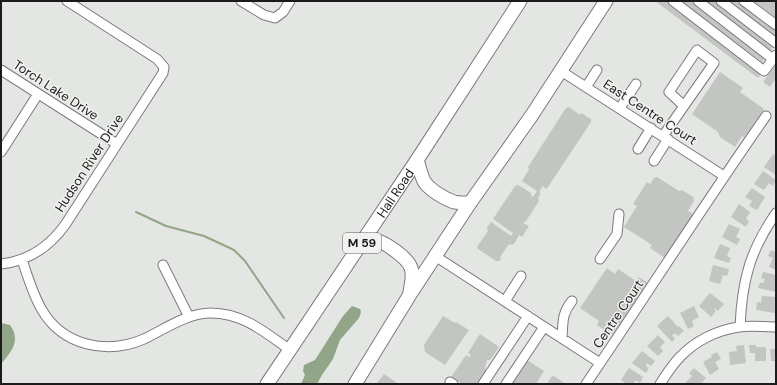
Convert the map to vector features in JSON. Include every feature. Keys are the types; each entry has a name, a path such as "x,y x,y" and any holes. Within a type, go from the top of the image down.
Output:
{"highway":[{"name":"Hall Road","path":"268,384 417,160 520,1"},
{"path":"355,384 435,256 470,203 532,115 606,1"},
{"path":"417,160 426,184 430,188 449,200 470,203"},
{"path":"363,242 370,240 381,242 409,263 412,268 412,275 409,296"}],"street":[{"name":"Hudson River Drive","path":"1,264 28,258 42,250 60,232 161,78 164,67 157,59 68,1"},
{"path":"241,1 264,15 275,18 283,12 290,1"},
{"path":"673,1 764,71 775,57 698,1"},
{"path":"721,1 776,43"},
{"path":"744,1 776,25"},
{"path":"654,161 684,106 714,64 697,50 669,92 684,106"},
{"name":"Torch Lake Drive","path":"1,70 117,144"},
{"name":"East Centre Court","path":"561,70 724,176"},
{"path":"586,87 597,70"},
{"path":"620,108 636,84"},
{"path":"1,152 38,94"},
{"name":"Centre Court","path":"435,256 600,364 724,176 766,116"},
{"path":"638,149 651,128"},
{"path":"740,327 742,296 749,264 758,242 776,213"},
{"path":"600,259 617,234 619,214"},
{"path":"22,260 34,295 47,318 67,336 85,344 109,347 126,345 189,317 211,313 239,318 265,332 290,350"},
{"path":"163,266 189,317"},
{"path":"505,301 521,276"},
{"path":"562,338 563,314 572,301"},
{"path":"483,384 528,316"},
{"path":"506,384 544,327"},
{"path":"660,384 679,357 694,345 714,334 740,327 776,327"},
{"path":"586,384 600,364"}],"shaded area":[{"path":"352,306 360,309 361,312 359,318 340,340 333,359 317,384 301,384 305,375 303,371 304,365 315,360 343,316"},
{"path":"1,323 10,325 15,336 15,341 9,355 1,364"}],"building":[{"path":"655,1 667,1 762,73 758,78"},
{"path":"681,1 693,1 767,56 762,62"},
{"path":"703,1 716,1 774,46 770,52"},
{"path":"726,1 738,1 776,30 776,39"},
{"path":"751,1 776,1 776,21"},
{"path":"776,64 776,78 770,87 763,82"},
{"path":"720,72 743,88 740,92 764,109 735,147 720,137 718,132 692,114"},
{"path":"569,107 580,115 581,113 591,119 591,122 548,187 546,189 543,186 539,192 541,193 538,198 539,201 526,221 523,223 529,226 522,237 519,235 514,244 509,244 500,257 500,261 496,261 477,247 488,231 487,228 491,222 511,236 513,233 493,219 515,186 518,185 531,193 531,196 533,197 537,191 522,181 529,169 528,167 566,108"},
{"path":"773,154 776,156 776,175 764,167"},
{"path":"763,171 776,180 773,186 769,183 764,190 754,184"},
{"path":"657,177 679,191 682,190 693,197 694,201 688,211 693,214 665,258 650,248 652,245 624,227 637,206 633,204 647,182 650,184 654,178"},
{"path":"752,188 765,197 757,210 749,206 752,201 745,197"},
{"path":"739,204 750,212 746,219 749,221 746,227 731,217"},
{"path":"729,224 740,229 736,237 740,239 737,245 722,237"},
{"path":"720,244 730,248 727,256 731,258 729,263 714,258"},
{"path":"771,250 776,252 776,270 769,267 773,258 768,256"},
{"path":"713,265 729,269 727,276 723,275 720,284 709,281"},
{"path":"607,268 615,274 618,269 636,281 639,277 648,283 613,336 597,325 599,321 580,308"},
{"path":"763,272 776,275 776,292 758,288 760,283 763,283 765,279 761,278"},
{"path":"710,293 724,304 718,311 715,308 714,309 716,311 711,317 699,306"},
{"path":"762,296 776,297 775,313 756,310 757,302 761,303"},
{"path":"694,306 699,317 692,321 694,326 688,329 680,313"},
{"path":"443,316 469,330 445,365 425,352 424,345"},
{"path":"668,316 684,331 678,336 675,333 672,335 675,339 672,342 657,326"},
{"path":"480,334 499,347 490,360 487,360 485,368 487,371 478,384 462,384 451,377 466,355 469,357 471,355 468,353"},
{"path":"658,335 665,342 660,347 663,351 658,356 647,346"},
{"path":"744,345 746,363 730,365 729,352 737,351 736,346"},
{"path":"749,345 766,347 766,361 755,361 755,353 750,353"},
{"path":"770,349 776,349 776,361 771,361"},
{"path":"642,351 655,361 651,366 647,363 646,366 649,368 646,373 632,363"},
{"path":"717,352 721,359 715,362 719,369 710,375 703,362"},
{"path":"527,360 544,371 536,384 512,384"},
{"path":"629,368 643,377 640,383 636,380 634,383 637,384 627,384 621,380"},
{"path":"694,368 706,378 701,384 685,383 692,376 689,373"},
{"path":"384,374 397,383 377,383"},
{"path":"554,376 566,384 547,384 551,377"}],"waterway":[{"path":"136,212 166,226 204,236 234,250 245,261 284,318"}]}
